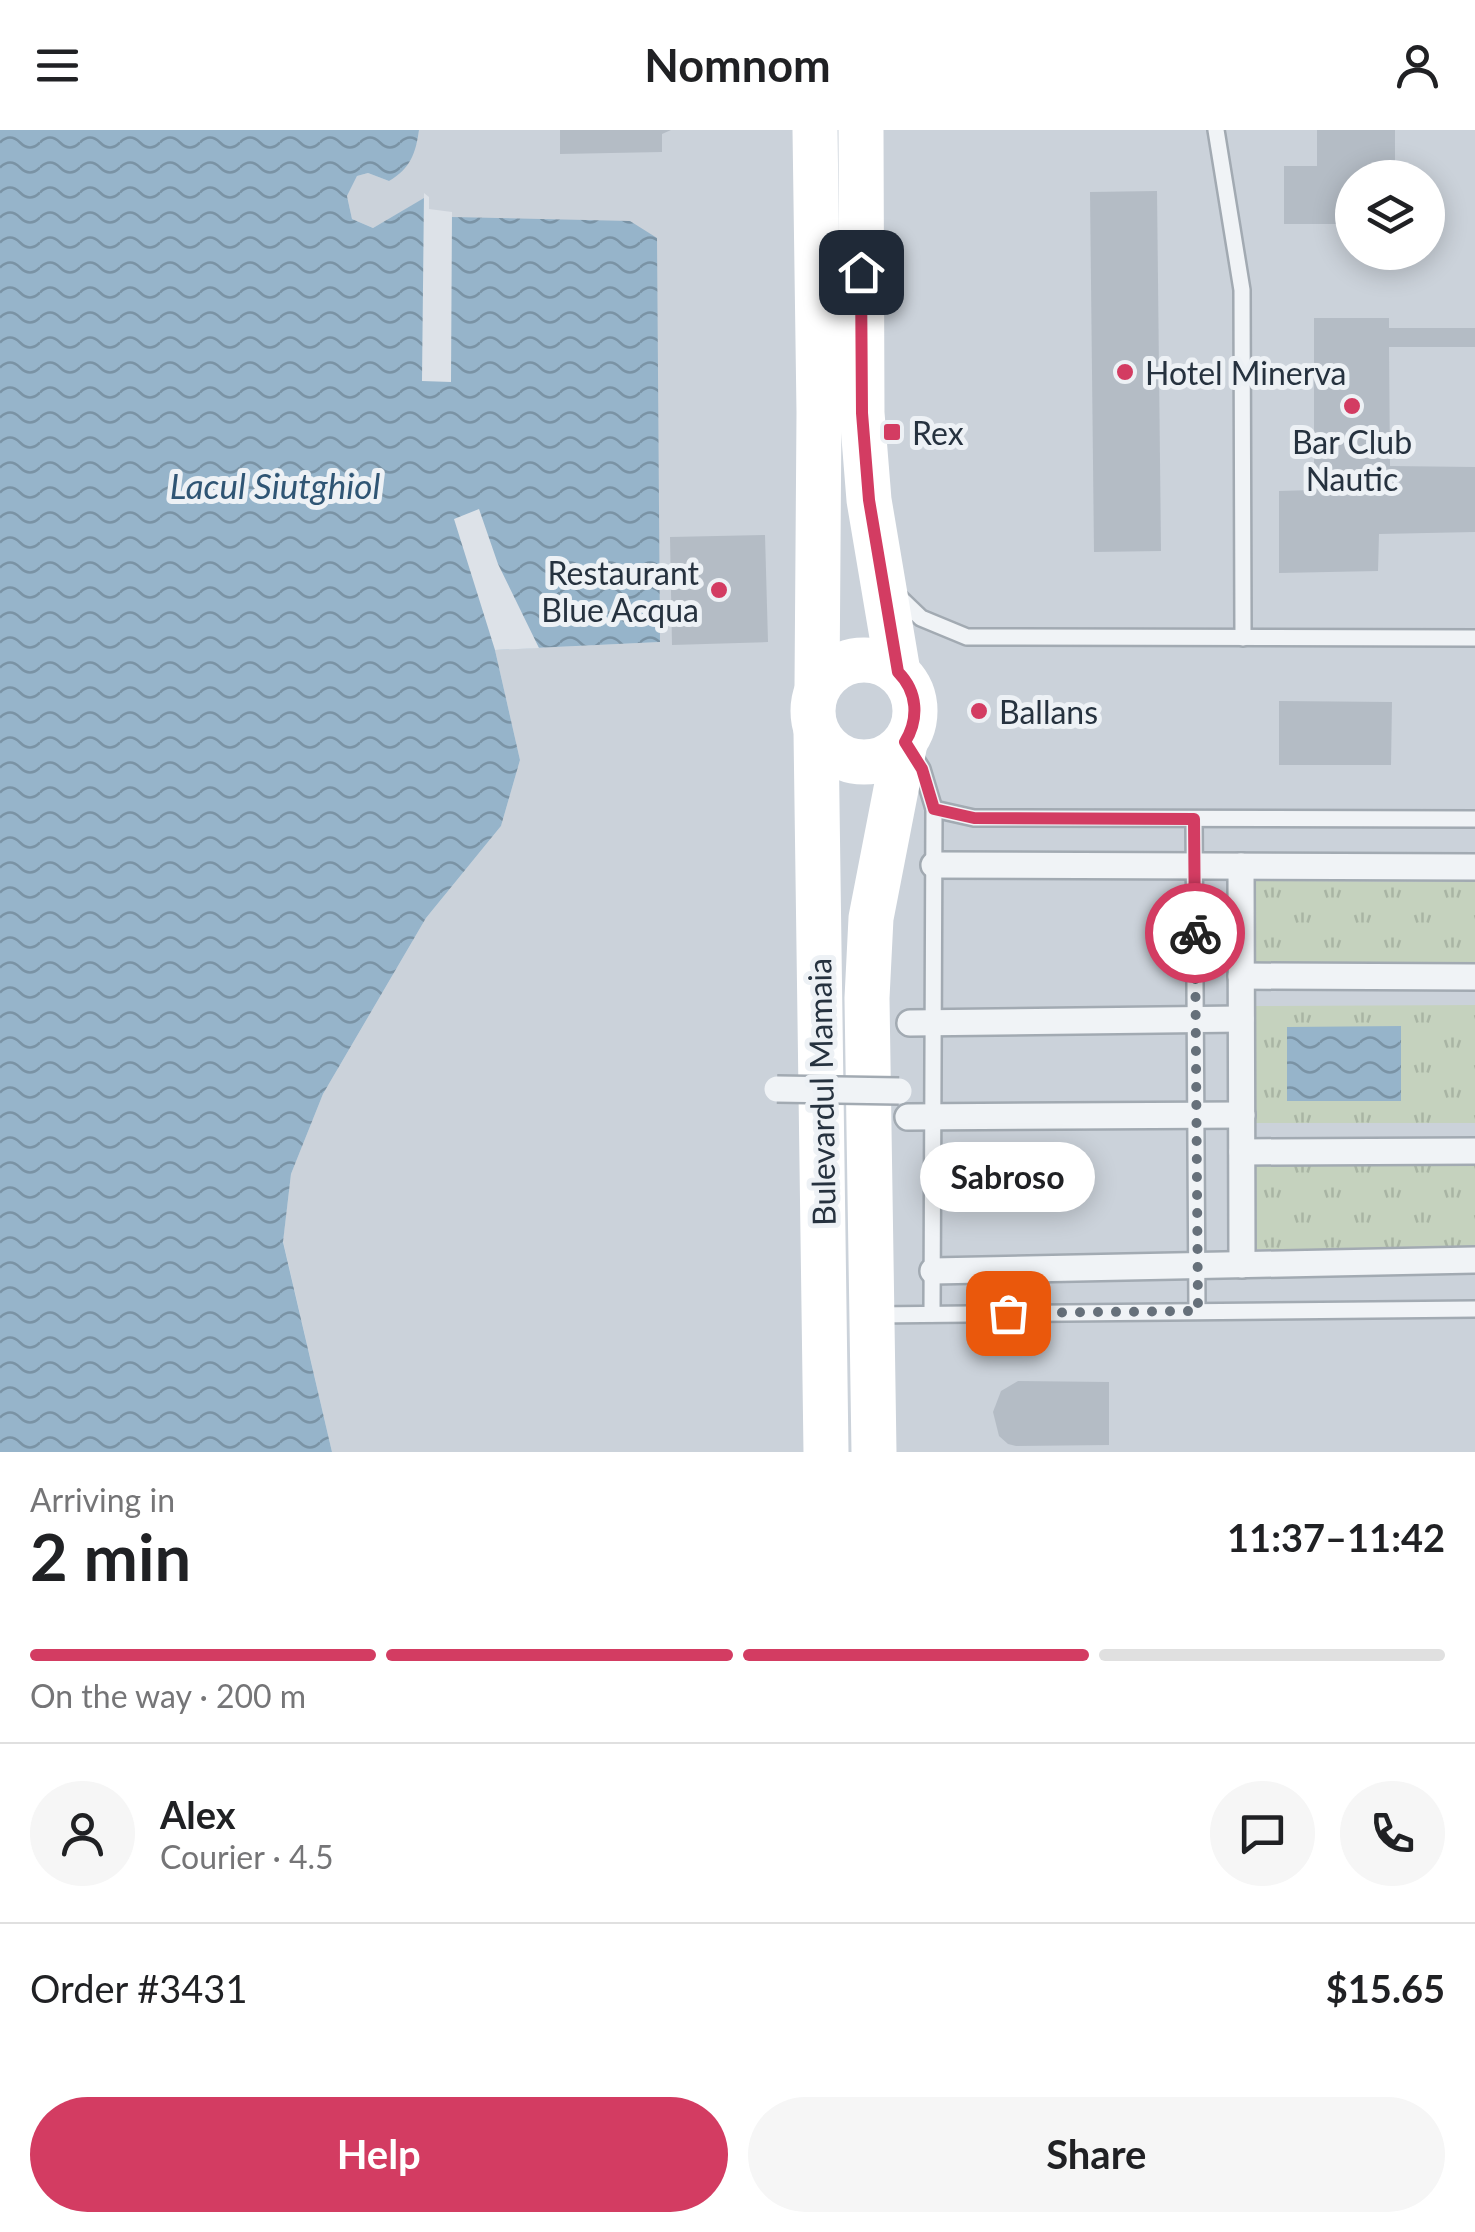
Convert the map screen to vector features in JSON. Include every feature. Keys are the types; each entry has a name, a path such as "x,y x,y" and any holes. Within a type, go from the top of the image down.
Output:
{"main road":[{"path":"815,130 820,412 817,687 812,704 816,732 836,754 860,762 882,760 905,742 916,714 913,694 898,672 882,662 851,660 826,674 817,687"},
{"path":"861,130 862,413 869,500 898,672"},
{"name":"Bulevardul Mamaia","path":"816,732 826,1452"},
{"name":"Bulevardul Mamaia","path":"874,1452 867,998 871,918 905,742"}],"street":[{"path":"934,865 1475,867"},
{"path":"1241,866 1242,1265"},
{"path":"1241,976 1475,976"},
{"path":"922,1023 1242,1019"},
{"path":"778,1088 899,1091"},
{"path":"921,1117 1242,1115"},
{"path":"1242,1152 1475,1151"},
{"path":"932,1271 1475,1260"}],"lane":[{"path":"1216,130 1242,290 1243,638"},
{"path":"884,582 921,618 967,637 1475,638"},
{"path":"905,742 922,769 934,809 921,1117 932,1314"},
{"path":"934,809 974,818 1475,819"},
{"path":"1194,819 1198,1311"},
{"path":"874,1314 1475,1309"}],"shaded area":[{"path":"419,130 1475,130 1475,1452 332,1452 283,1241 291,1174 323,1094 426,918 501,826 520,760 495,650 660,642 452,217 424,213 423,199 373,228 352,219 347,196 357,176 368,173 389,181 417,143"}],"green space":[{"path":"1247,881 1475,882 1475,970 1247,970"},
{"path":"1475,1005 1475,1123 1250,1123 1249,1006"},
{"path":"1249,1160 1475,1160 1475,1249 1249,1249"}],"water":[{"name":"Lacul Siutghiol","path":"0,130 419,130 411,160 396,176 389,181 368,173 357,176 347,196 352,219 373,228 424,198 424,213 630,221 657,238 660,642 495,650 520,760 501,826 426,918 323,1094 291,1174 283,1242 332,1452 0,1452"},
{"path":"1401,1026 1401,1101 1287,1101 1287,1027"}],"pier":[{"path":"424,193 429,197 429,209 452,212 451,382 422,381"},
{"path":"479,509 498,564 539,648 495,650 454,519"}],"building":[{"path":"560,130 671,130 662,134 662,152 560,154"},
{"path":"1317,130 1395,130 1395,160 1335,160 1335,224 1284,224 1284,166 1317,166"},
{"name":"Hotel Minerva","path":"1157,191 1161,551 1094,552 1090,192"},
{"name":"Bar Club Nautic","path":"1314,318 1389,318 1389,328 1475,328 1475,347 1389,347 1390,466 1475,467 1475,532 1379,534 1378,571 1279,573 1279,491 1314,490"},
{"name":"Restaurant Blue Acqua","path":"765,535 768,642 672,645 670,537"},
{"path":"1279,701 1392,702 1391,765 1279,765"},
{"path":"1018,1381 1109,1382 1109,1445 1008,1444 999,1436 993,1412 1001,1391"}],"way so far":[{"path":"1008,1313 1198,1311 1195,933"}],"place":[{"name":"Hotel Minerva","path":"1125,372"},
{"name":"Bar Club Nautic","path":"1352,406"},
{"name":"Rex","path":"892,432"},
{"name":"Restaurant Blue Acqua","path":"719,590"},
{"name":"Ballans","path":"979,711"},
{"name":"Sabroso","path":"1008,1313"}],"route":[{"path":"861,272 862,413 869,500 898,672 913,694 916,714 905,742 922,769 934,809 974,818 1194,819 1195,933"}]}
